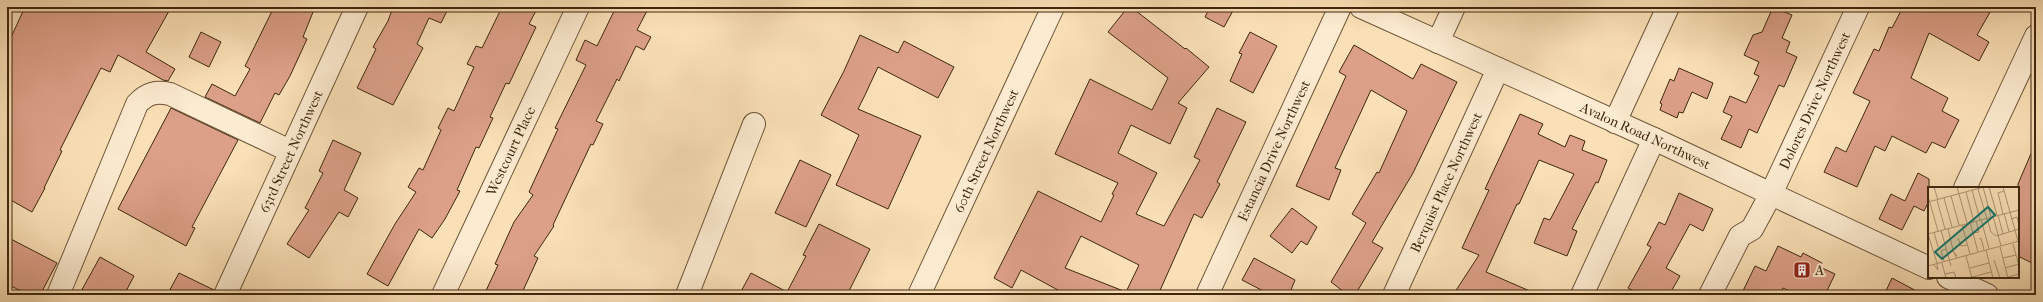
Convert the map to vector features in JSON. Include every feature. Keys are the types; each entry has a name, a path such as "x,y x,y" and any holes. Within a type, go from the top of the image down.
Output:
{"street":[{"name":"63rd Street Northwest","path":"225,295 357,7"},
{"name":"Westcourt Place","path":"443,295 578,7"},
{"name":"60th Street Northwest","path":"918,295 1053,7"},
{"name":"Estancia Drive Northwest","path":"1207,295 1340,7"},
{"name":"Avalon Road Northwest","path":"1361,7 1928,267"},
{"path":"1438,42 1454,7"},
{"path":"1615,122 1668,7"},
{"name":"Dolores Drive Northwest","path":"1710,295 1740,236 1752,229 1771,194 1858,7"},
{"path":"1965,187 2036,36"},
{"name":"Berquist Place Northwest","path":"1394,295 1498,69"},
{"path":"58,295 137,104 152,92 170,94 290,151"},
{"path":"687,295 754,124"},
{"path":"1582,295 1654,140"},
{"path":"1950,278 1975,293"}],"building":[{"path":"25,7 161,7 169,11 146,52 175,69 168,81 163,80 118,55 110,72 101,68 60,150 62,151 32,212 7,198 7,46"},
{"path":"274,7 315,7 303,37 307,39 290,76 279,95 275,93 260,123 205,97 212,84 235,96 250,69 245,66"},
{"path":"393,7 449,7 441,23 429,18 417,44 423,48 393,105 357,88 376,49 373,47 388,21"},
{"path":"502,7 538,7 529,24 536,27 509,84 506,83 490,117 493,118 479,148 476,147 457,190 460,191 445,219 432,238 419,229 388,286 367,274 395,224 416,192 408,187 419,168 423,170 441,130 438,128 448,108 454,111 474,67 467,64 476,46 482,48"},
{"path":"616,7 649,7 637,30 651,37 644,50 636,46 619,81 617,79 596,121 603,124 593,145 591,144 553,225 554,226 534,256 538,258 521,295 484,295 498,265 495,264 514,222 533,195 529,192 558,129 555,128 586,65 576,60 585,40 597,46"},
{"path":"1128,7 1131,7 1209,67 1178,103 1187,108 1170,144 1131,125 1118,153 1157,173 1136,214 1164,226 1200,160 1194,157 1217,108 1246,122 1217,182 1220,184 1202,218 1194,214 1158,295 1067,295 1021,270 1012,288 994,278 1038,191 1101,222 1114,195 1112,194 1118,183 1055,154 1090,79 1152,110 1168,78 1108,32","holes":["1081,236 1139,265 1126,292 1065,268"]},
{"path":"1210,7 1235,7 1224,27 1205,17"},
{"path":"1773,7 1792,15 1782,38 1790,42 1786,52 1797,57 1784,87 1779,85 1757,133 1749,129 1741,148 1721,139 1732,116 1723,112 1730,96 1746,103 1759,76 1754,74 1759,62 1744,55 1753,35 1762,32"},
{"path":"1903,7 1993,7 1977,35 1989,42 1979,61 1929,33 1911,78 1948,98 1942,111 1959,120 1945,148 1932,142 1926,153 1892,136 1885,151 1875,146 1857,187 1824,172 1836,147 1846,152 1870,101 1853,93 1874,49 1879,51 1889,27 1892,28"},
{"path":"201,32 221,42 209,67 189,57"},
{"path":"1250,32 1277,46 1253,93 1230,81 1242,54 1239,53"},
{"path":"860,35 898,53 904,41 954,67 938,98 878,67 858,109 921,136 888,209 836,185 859,135 821,115 844,71"},
{"path":"1354,45 1413,79 1421,64 1457,82 1413,173 1372,242 1383,248 1355,295 1348,295 1331,282 1366,223 1352,214 1377,172 1379,173 1407,111 1371,90 1335,168 1341,170 1329,200 1296,186 1346,76 1339,72"},
{"path":"1679,68 1713,83 1707,99 1692,92 1683,113 1679,112 1677,118 1660,110 1662,104 1660,103 1670,79 1674,81"},
{"path":"171,108 238,140 192,227 195,228 186,246 118,209"},
{"path":"1520,114 1543,124 1538,134 1565,147 1570,135 1585,141 1582,150 1607,160 1598,183 1596,182 1572,229 1577,231 1567,256 1534,243 1544,218 1550,220 1574,174 1539,160 1486,272 1539,295 1453,295 1479,255 1462,248 1489,190 1485,189"},
{"path":"333,140 361,153 344,190 358,198 348,217 339,212 309,258 287,244 309,210 305,208 323,173 319,171"},
{"path":"2036,142 2036,265 2019,256 2018,184"},
{"path":"800,160 831,175 806,227 775,213"},
{"path":"1918,173 1929,179 1928,203 1924,211 1914,206 1902,230 1879,219 1891,194 1905,201"},
{"path":"1679,193 1713,209 1703,231 1690,224 1666,268 1680,276 1669,295 1640,295 1628,288 1651,247 1647,245 1659,222 1665,225"},
{"path":"1292,208 1317,227 1307,245 1301,241 1292,253 1270,236"},
{"path":"819,224 870,249 847,295 739,295 751,273 787,292 806,256 803,255"},
{"path":"7,237 57,263 40,295 29,295 7,284"},
{"name":"A","path":"1778,246 1801,257 1803,253 1822,263 1820,267 1835,274 1825,295 1798,295 1783,288 1780,295 1741,295 1755,266 1766,271"},
{"path":"100,257 134,276 124,295 79,295"},
{"path":"1254,258 1295,280 1289,295 1271,295 1242,280"},
{"path":"179,273 214,290 213,295 167,295"},
{"path":"1892,278 1924,295 1884,295"}],"place":[{"name":"A","path":"1802,270"}]}
